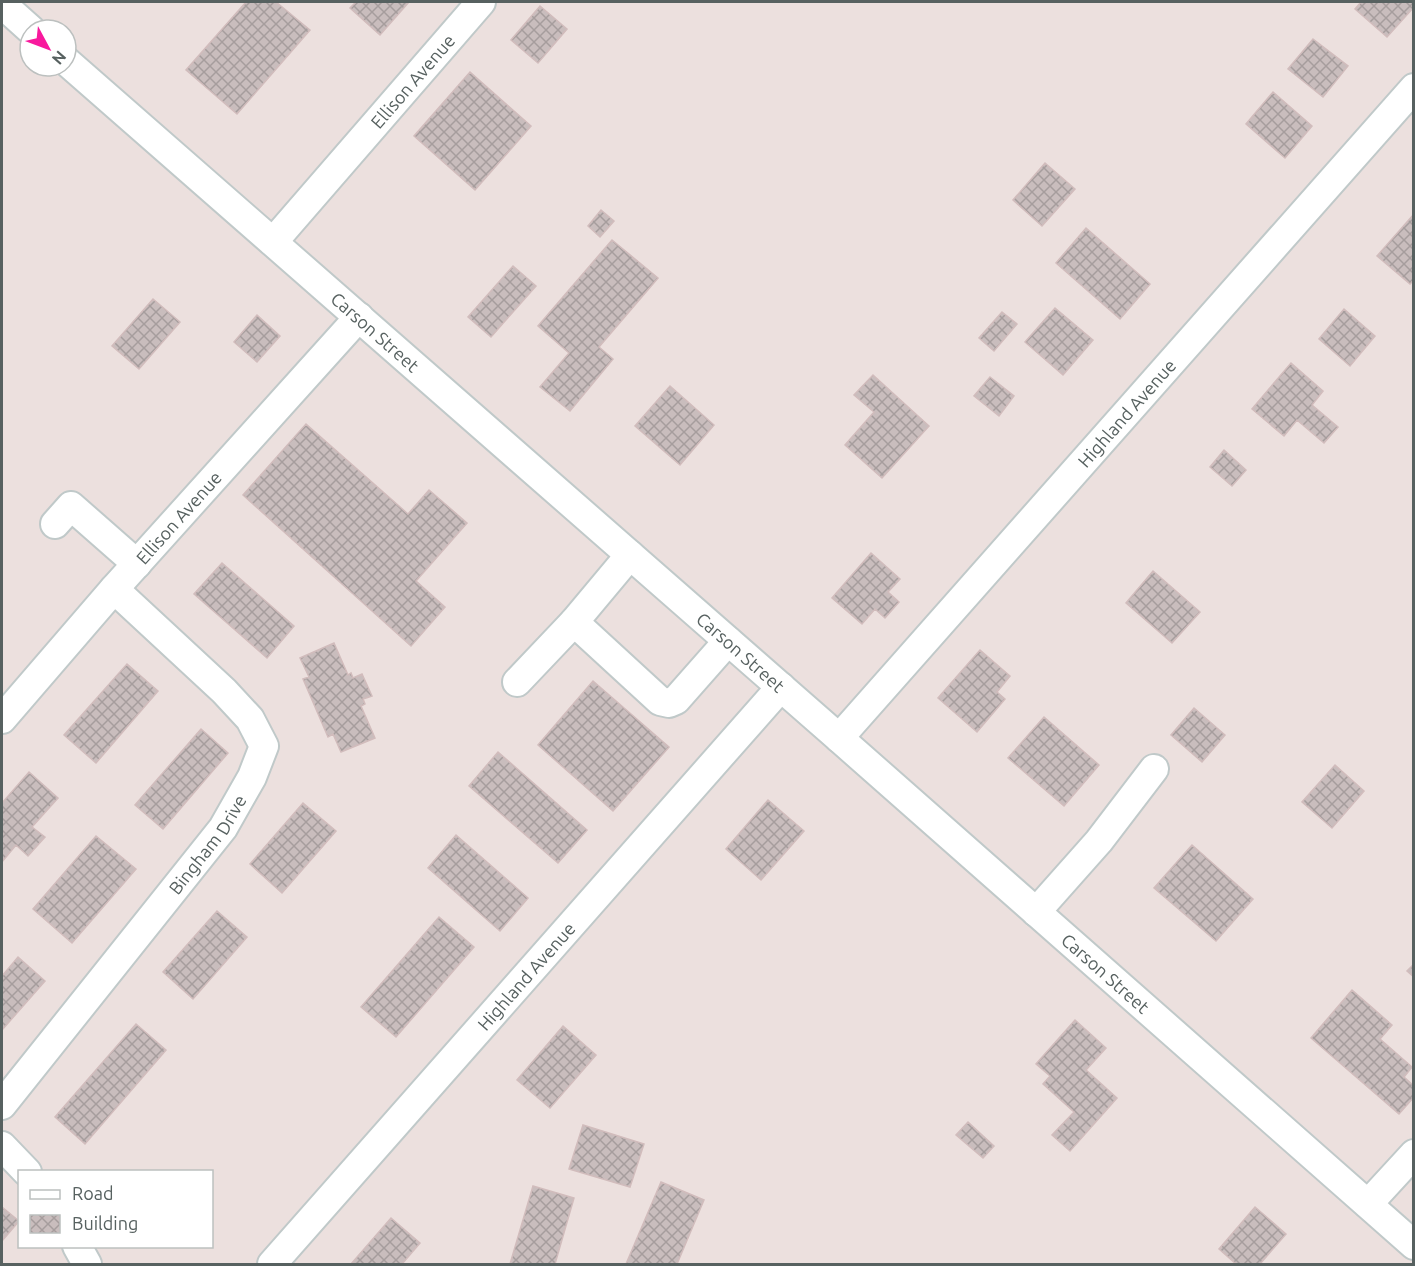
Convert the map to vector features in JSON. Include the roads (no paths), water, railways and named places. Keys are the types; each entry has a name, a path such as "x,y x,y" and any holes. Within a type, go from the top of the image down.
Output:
{"street":[{"name":"Ellison Avenue","path":"273,242 482,2"},
{"path":"2,4 18,18"},
{"name":"Carson Street","path":"78,71 781,687 1413,1245"},
{"name":"Highland Avenue","path":"838,738 1413,88"},
{"name":"Ellison Avenue","path":"2,718 136,564 359,317"},
{"path":"55,524 71,506 136,564"},
{"path":"517,682 574,622 630,555"},
{"name":"Bingham Drive","path":"2,1105 222,828 252,777 264,746 250,719 224,691 114,590"},
{"path":"574,622 664,703 676,700 728,641"},
{"name":"Highland Avenue","path":"272,1264 781,687"},
{"path":"1036,912 1099,842 1154,769"},
{"path":"2,1146 25,1170"},
{"path":"1368,1204 1413,1154"},
{"path":"78,1248 87,1264"}]}
